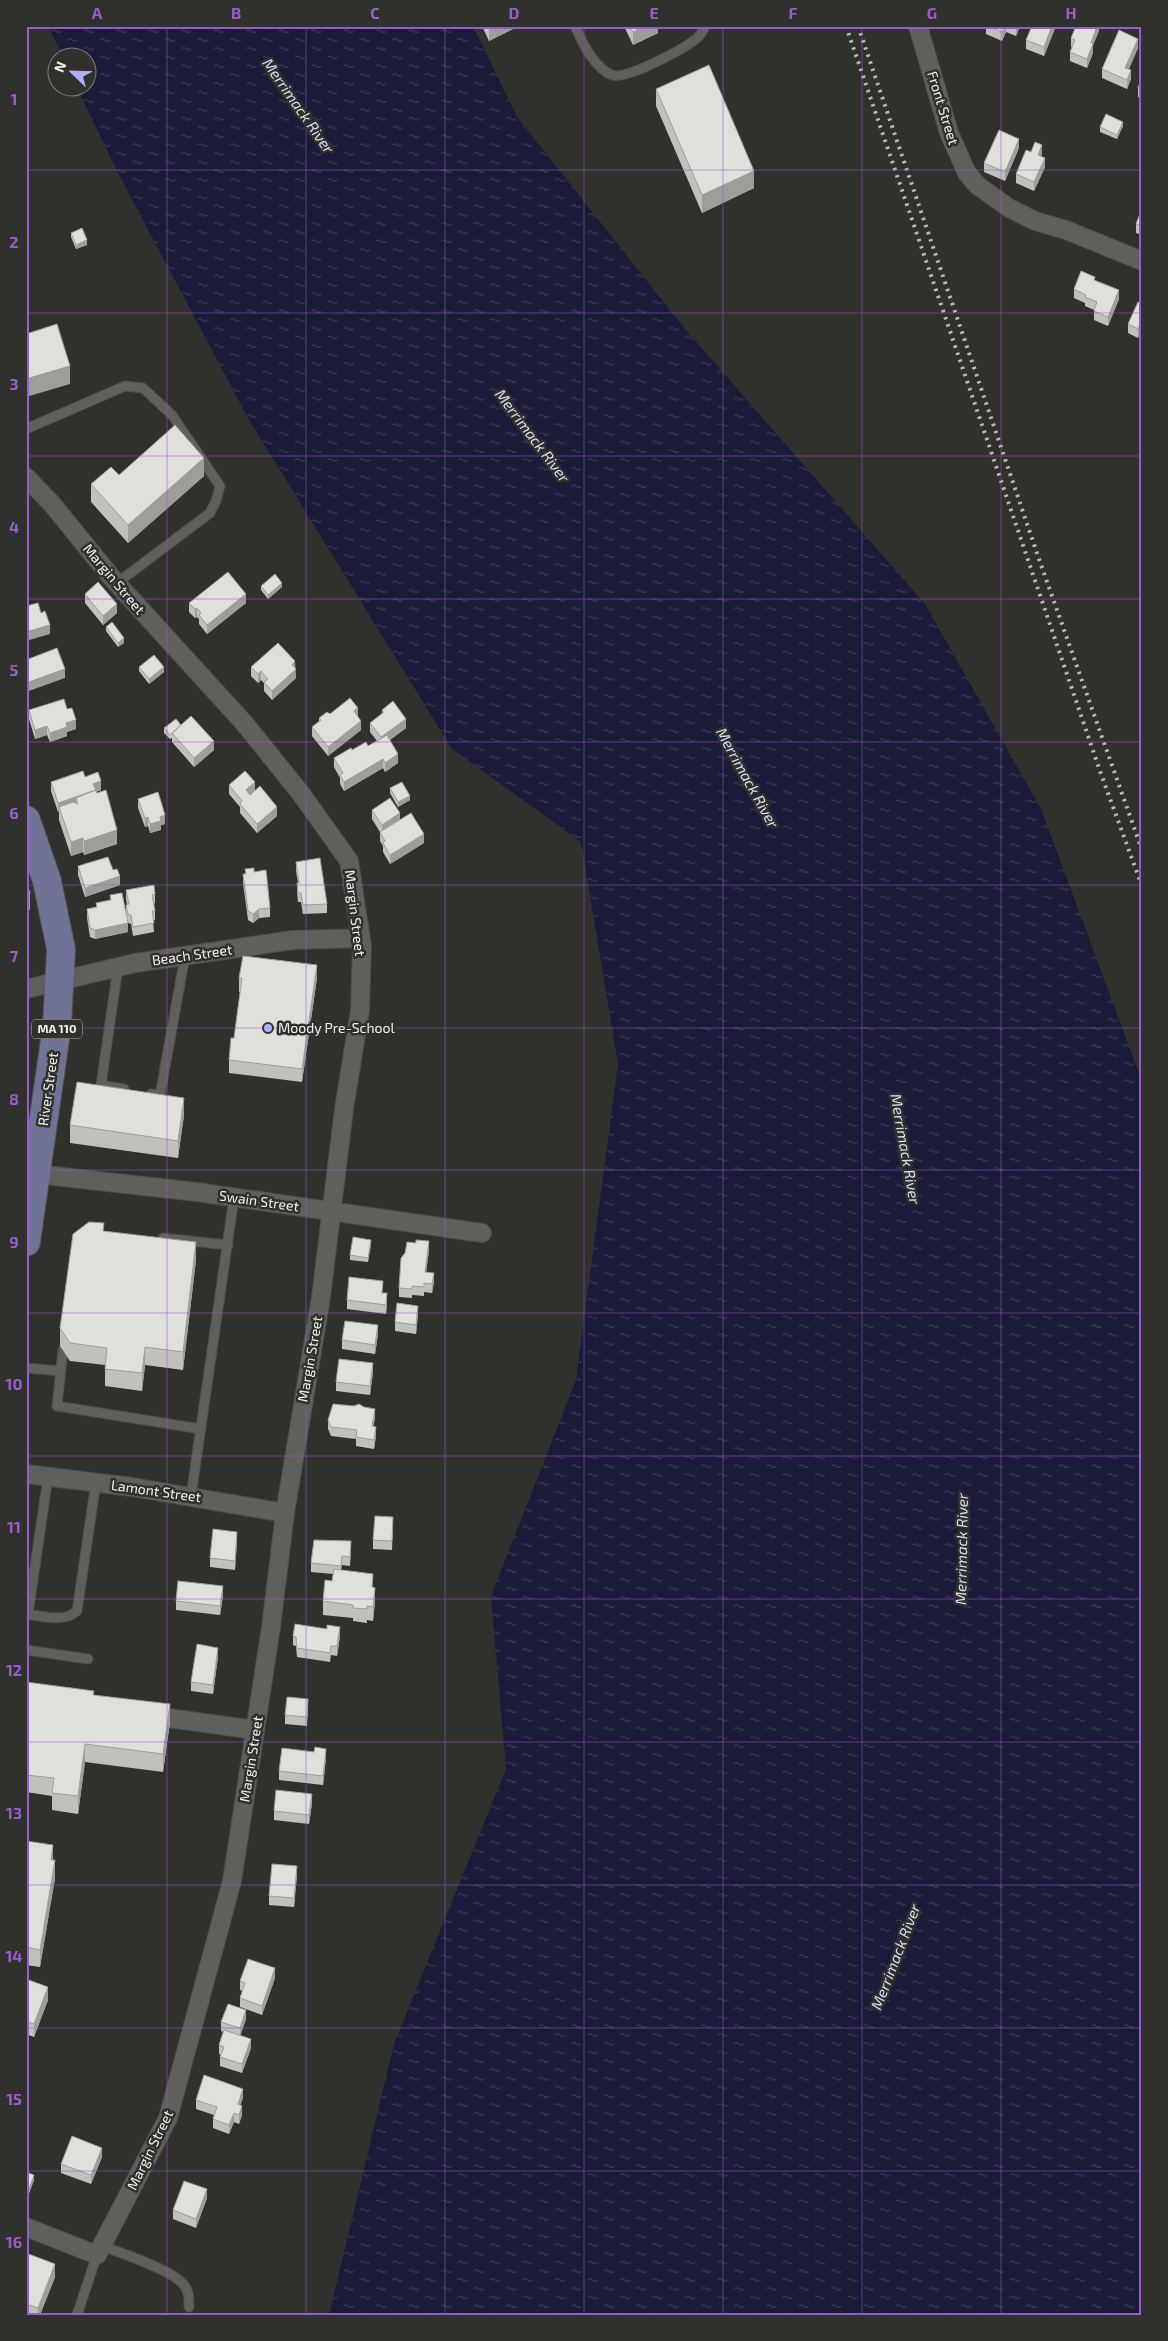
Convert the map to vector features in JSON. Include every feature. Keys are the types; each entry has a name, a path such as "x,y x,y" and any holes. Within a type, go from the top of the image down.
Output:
{"main road":[{"name":"River Street","path":"26,820 47,881 61,949 57,1026 38,1131 36,1174 26,1242"}],"street":[{"name":"Front Street","path":"918,26 949,133 967,173 977,185 1009,208 1035,221 1066,230 1142,262"},
{"name":"Margin Street","path":"26,478 52,504 116,583 246,724 302,795 349,861 361,938 360,1010 344,1108 321,1297 285,1513 256,1730 232,1881 168,2118 100,2250"},
{"name":"Beach Street","path":"26,989 118,967 185,956 293,940 361,938"},
{"name":"Swain Street","path":"36,1174 197,1192 482,1233"},
{"name":"Lamont Street","path":"26,1474 191,1496 285,1513"},
{"path":"131,1712 256,1730"},
{"path":"26,2227 100,2250"}],"lane":[{"path":"575,26 582,41 599,66 605,71 618,76 635,72 695,40 705,26"},
{"path":"26,429 125,386 143,388 172,415 220,486 210,513 116,583"},
{"path":"141,1092 160,1095 185,956"},
{"path":"118,967 101,1085 131,1090"},
{"path":"191,1496 234,1198"},
{"path":"150,1237 228,1245"},
{"path":"63,1350 57,1406 201,1429"},
{"path":"26,1368 61,1371"},
{"path":"48,1477 27,1614 62,1618 71,1616 77,1611 96,1482"},
{"path":"26,1650 88,1659"},
{"path":"77,2315 100,2250 171,2274 183,2283 189,2293 189,2307"}],"water":[{"name":"Merrimack River","path":"48,26 473,26 517,117 685,329 925,604 1041,809 1142,1081 1142,2315 329,2315 394,2044 506,1769 491,1596 576,1380 618,1064 581,842 452,749 249,420 117,171 82,98 98,98 98,48 59,48"}],"building":[{"path":"630,26 644,26 633,32"},
{"path":"988,26 1005,26 1002,32"},
{"path":"1032,26 1052,26 1044,47 1026,40"},
{"path":"1076,26 1097,26 1087,59 1070,52 1075,40 1071,38"},
{"path":"1119,30 1138,39 1125,68 1131,70 1127,80 1102,69"},
{"path":"709,65 754,171 702,195 656,89"},
{"path":"1142,78 1142,89 1138,88"},
{"path":"1106,114 1123,122 1117,135 1100,127"},
{"path":"999,130 1019,139 1005,172 984,163"},
{"path":"1035,142 1042,145 1038,155 1045,158 1034,182 1016,174 1026,150 1031,152"},
{"path":"1139,216 1142,217 1142,226 1136,224"},
{"path":"82,228 87,240 76,245 71,233"},
{"path":"1081,271 1095,277 1094,280 1119,290 1108,317 1094,311 1097,302 1085,297 1086,295 1074,289"},
{"path":"1138,302 1142,304 1142,327 1139,326 1138,329 1128,324"},
{"path":"57,324 70,366 26,379 26,334"},
{"path":"175,425 204,458 128,525 91,484 111,467 119,475"},
{"path":"228,572 246,594 207,625 199,615 201,613 197,608 195,609 189,603"},
{"path":"275,574 282,583 268,595 261,586"},
{"path":"98,582 117,604 103,616 85,594"},
{"path":"38,603 41,613 45,611 50,625 26,632 26,606"},
{"path":"112,622 124,638 118,643 106,627"},
{"path":"278,643 295,661 292,665 296,669 272,691 264,682 268,679 261,671 258,674 251,667"},
{"path":"57,648 65,669 26,683 26,660"},
{"path":"154,655 164,667 149,679 139,667"},
{"path":"350,698 358,708 354,711 361,721 328,747 312,727 321,720 319,718 327,712 330,714"},
{"path":"64,699 67,709 72,708 76,720 66,723 67,727 50,733 47,726 35,730 29,710"},
{"path":"393,701 406,719 381,737 370,723 384,712 382,710"},
{"path":"191,716 214,741 194,758 172,733"},
{"path":"176,719 181,725 170,735 164,728"},
{"path":"387,735 398,754 385,763 383,759 344,782 340,775 343,773 334,758 366,742 368,746"},
{"path":"83,771 85,777 98,772 101,781 93,784 96,790 58,803 51,782"},
{"path":"245,771 255,782 246,790 250,795 260,786 277,807 257,824 240,804 242,801 229,785"},
{"path":"402,782 410,796 398,802 390,788"},
{"path":"95,790 97,793 106,790 117,830 84,841 83,838 71,842 59,807 73,802 78,804 76,798"},
{"path":"158,792 165,815 160,817 161,821 150,824 148,817 145,818 138,799"},
{"path":"390,798 400,813 382,825 372,810"},
{"path":"411,813 424,834 390,855 383,843 385,841 380,832"},
{"path":"108,857 113,870 117,869 120,876 85,888 78,866"},
{"path":"320,858 327,904 303,905 301,893 298,893 297,883 299,883 296,862"},
{"path":"254,868 254,872 266,870 270,908 259,909 253,914 248,911 243,874 246,874 245,869"},
{"path":"26,882 30,893 26,894"},
{"path":"154,885 155,894 152,895 155,911 152,911 154,923 133,927 131,915 128,914 126,905 129,904 126,890"},
{"path":"122,893 128,923 95,930 90,928 87,909 97,907 96,903 111,900 110,895"},
{"path":"243,956 317,965 302,1069 229,1060 231,1038 234,1038 242,978 239,978"},
{"path":"77,1082 184,1098 178,1141 70,1125"},
{"path":"89,1222 104,1223 103,1231 196,1242 183,1352 145,1347 142,1373 105,1369 107,1348 70,1343 60,1328 73,1234"},
{"path":"353,1237 371,1240 368,1258 350,1255"},
{"path":"416,1240 429,1241 425,1272 434,1273 432,1284 424,1283 424,1287 412,1286 412,1289 399,1288 401,1258 405,1253 407,1242 416,1243"},
{"path":"349,1277 383,1281 382,1293 387,1293 386,1305 347,1300"},
{"path":"397,1303 418,1306 416,1325 395,1322"},
{"path":"345,1321 378,1325 375,1345 342,1340"},
{"path":"339,1359 373,1363 370,1386 336,1382"},
{"path":"333,1404 354,1406 359,1404 375,1409 372,1426 376,1427 374,1440 356,1437 357,1430 331,1427 328,1420"},
{"path":"375,1516 393,1517 392,1541 373,1540"},
{"path":"213,1529 237,1532 235,1561 210,1558"},
{"path":"314,1540 351,1541 350,1557 342,1556 341,1566 311,1563"},
{"path":"334,1569 373,1574 372,1587 375,1588 373,1607 367,1606 367,1609 353,1608 353,1605 323,1601 325,1580 332,1581"},
{"path":"178,1581 223,1586 220,1606 176,1601"},
{"path":"295,1624 327,1629 327,1625 340,1627 337,1646 331,1646 330,1653 297,1648 296,1637 293,1636"},
{"path":"197,1644 218,1648 213,1685 191,1682"},
{"path":"26,1682 94,1691 93,1695 170,1704 163,1754 85,1744 78,1796 52,1793 54,1778 26,1775"},
{"path":"287,1697 308,1699 307,1717 285,1715"},
{"path":"315,1747 326,1749 323,1776 279,1771 282,1748 314,1752"},
{"path":"276,1790 312,1794 309,1815 274,1811"},
{"path":"26,1841 53,1845 51,1860 55,1860 40,1950 26,1947"},
{"path":"272,1864 297,1866 294,1898 269,1896"},
{"path":"248,1959 275,1968 262,2006 240,1998 245,1983 240,1981"},
{"path":"26,1979 48,1987 34,2024 26,2021"},
{"path":"228,2004 246,2010 240,2028 221,2022"},
{"path":"224,2030 251,2039 242,2064 220,2057 224,2047 219,2045"},
{"path":"204,2075 243,2089 238,2104 242,2106 239,2115 234,2113 229,2125 213,2119 217,2107 196,2100"},
{"path":"72,2136 102,2148 91,2175 61,2164"},
{"path":"26,2172 34,2175 28,2192 26,2191"},
{"path":"184,2181 207,2189 196,2219 173,2210"},
{"path":"26,2253 55,2264 38,2308 26,2304"}],"railway":[{"path":"846,26 1101,774 1142,886"},
{"path":"858,26 1040,562 1142,850"}],"place":[{"name":"Moody Pre-School","path":"268,1028"}]}
